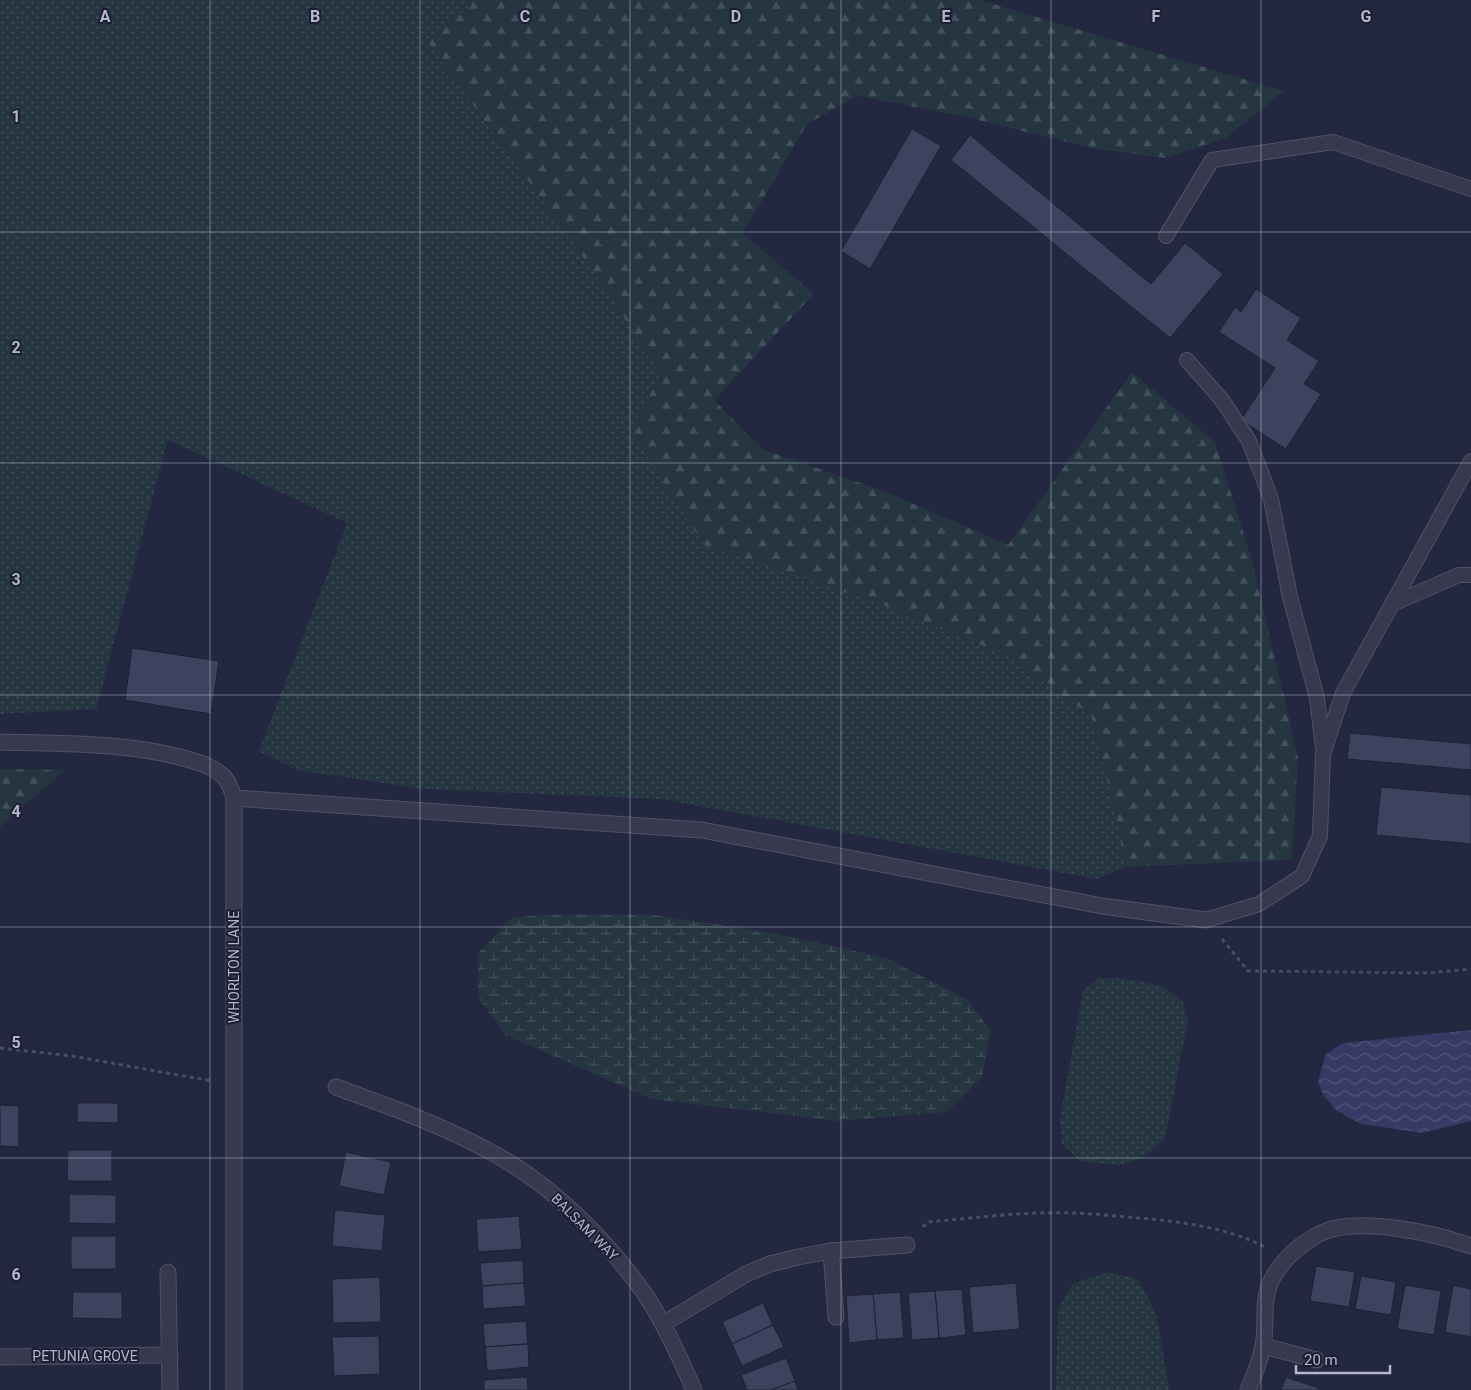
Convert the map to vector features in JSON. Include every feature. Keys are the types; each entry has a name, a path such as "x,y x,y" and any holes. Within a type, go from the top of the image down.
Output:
{"street":[{"name":"WHORLTON LANE","path":"0,742 103,745 149,750 203,764 218,772 231,787 234,798 234,1390"},
{"path":"234,798 702,830 1102,906 1206,920"},
{"name":"BALSAM WAY","path":"336,1088 436,1125 488,1150 529,1175 569,1207 627,1270 649,1300 663,1324 694,1390"},
{"path":"1248,1390 1264,1346 1266,1301 1269,1286 1276,1271 1286,1258 1306,1242 1323,1232 1365,1225 1426,1233 1471,1246"},
{"path":"663,1324 746,1274 779,1261 832,1252 907,1245"},
{"path":"832,1252 836,1317"},
{"path":"168,1272 170,1390"},
{"path":"1264,1346 1317,1360"},
{"name":"PETUNIA GROVE","path":"0,1357 170,1355"}],"lane":[{"path":"1166,236 1212,160 1333,142 1471,189"},
{"path":"1187,360 1222,400 1249,441 1271,499 1290,597 1317,698 1324,754 1320,836 1302,876 1259,904 1206,920"},
{"path":"1324,754 1343,693 1471,461"},
{"path":"1392,604 1459,575 1471,574"}],"path":[{"path":"1206,920 1248,971 1428,973 1471,969"},
{"path":"0,1048 72,1056 234,1085"},
{"path":"907,1245 927,1222 1009,1215 1073,1213 1177,1222 1208,1227 1256,1242 1286,1258"}],"green space":[{"path":"0,0 478,0 427,41 591,268 661,374 631,431 881,604 1005,655 1091,715 1116,816 1125,867 1097,879 661,799 423,789 297,770 259,751 347,523 168,440 96,709 0,714"},
{"path":"478,0 980,0 1284,91 1226,138 1165,158 1091,148 962,116 857,96 807,124 743,233 814,294 714,400 762,449 886,492 1008,545 1132,372 1215,442 1251,557 1298,757 1292,860 1125,867 1116,816 1091,715 1005,655 881,604 704,545 631,431 661,374 591,268 427,41"},
{"path":"0,769 65,770 0,827"},
{"path":"562,914 655,915 773,933 886,958 967,999 991,1031 982,1077 947,1112 838,1121 652,1099 505,1035 478,997 478,953 513,917"},
{"path":"1098,978 1121,978 1163,986 1183,1002 1188,1021 1165,1138 1145,1157 1120,1165 1080,1161 1062,1143 1060,1119 1083,991"},
{"path":"1107,1272 1138,1279 1157,1316 1169,1390 1056,1390 1058,1310 1072,1284"}],"water":[{"path":"1471,1030 1471,1121 1422,1133 1361,1124 1336,1110 1323,1095 1318,1081 1326,1054 1343,1043"}],"building":[{"path":"912,129 941,146 870,269 841,251"},
{"path":"970,135 1151,284 1185,243 1223,274 1170,338 951,160"},
{"path":"1256,289 1301,318 1287,340 1319,361 1304,384 1321,394 1286,449 1241,420 1275,368 1219,332 1235,307 1241,312"},
{"path":"132,648 219,661 211,714 125,700"},
{"path":"1350,733 1471,744 1471,770 1347,759"},
{"path":"1381,787 1471,795 1471,844 1376,835"},
{"path":"77,1103 118,1103 118,1123 77,1122"},
{"path":"0,1105 19,1106 19,1147 0,1146"},
{"path":"68,1150 112,1150 112,1181 67,1181"},
{"path":"346,1152 391,1162 384,1195 339,1186"},
{"path":"69,1194 116,1195 116,1224 69,1223"},
{"path":"335,1210 385,1215 382,1251 332,1246"},
{"path":"519,1216 522,1249 478,1252 476,1219"},
{"path":"71,1236 116,1236 116,1269 71,1269"},
{"path":"523,1260 524,1283 482,1286 480,1263"},
{"path":"1316,1266 1355,1272 1349,1307 1310,1301"},
{"path":"1361,1276 1396,1282 1391,1315 1355,1309"},
{"path":"380,1277 381,1322 333,1323 332,1279"},
{"path":"524,1283 526,1306 483,1309 482,1286"},
{"path":"1016,1283 1020,1329 973,1333 969,1287"},
{"path":"1405,1285 1441,1291 1434,1335 1397,1329"},
{"path":"1453,1285 1471,1289 1471,1337 1445,1332"},
{"path":"962,1289 966,1335 939,1338 935,1291"},
{"path":"935,1291 939,1338 912,1340 908,1293"},
{"path":"73,1292 122,1292 122,1319 72,1318"},
{"path":"900,1292 904,1338 877,1340 873,1294"},
{"path":"873,1294 877,1340 849,1343 846,1296"},
{"path":"763,1303 773,1325 732,1344 722,1322"},
{"path":"526,1321 528,1344 485,1347 483,1324"},
{"path":"773,1325 784,1347 742,1366 732,1344"},
{"path":"379,1336 380,1374 334,1376 332,1337"},
{"path":"528,1344 529,1367 487,1371 485,1347"},
{"path":"786,1358 795,1381 771,1390 747,1390 741,1375"},
{"path":"527,1377 528,1390 484,1390 484,1380"},
{"path":"1286,1377 1319,1388 1318,1390 1281,1390"},
{"path":"795,1381 798,1390 771,1390"}]}
